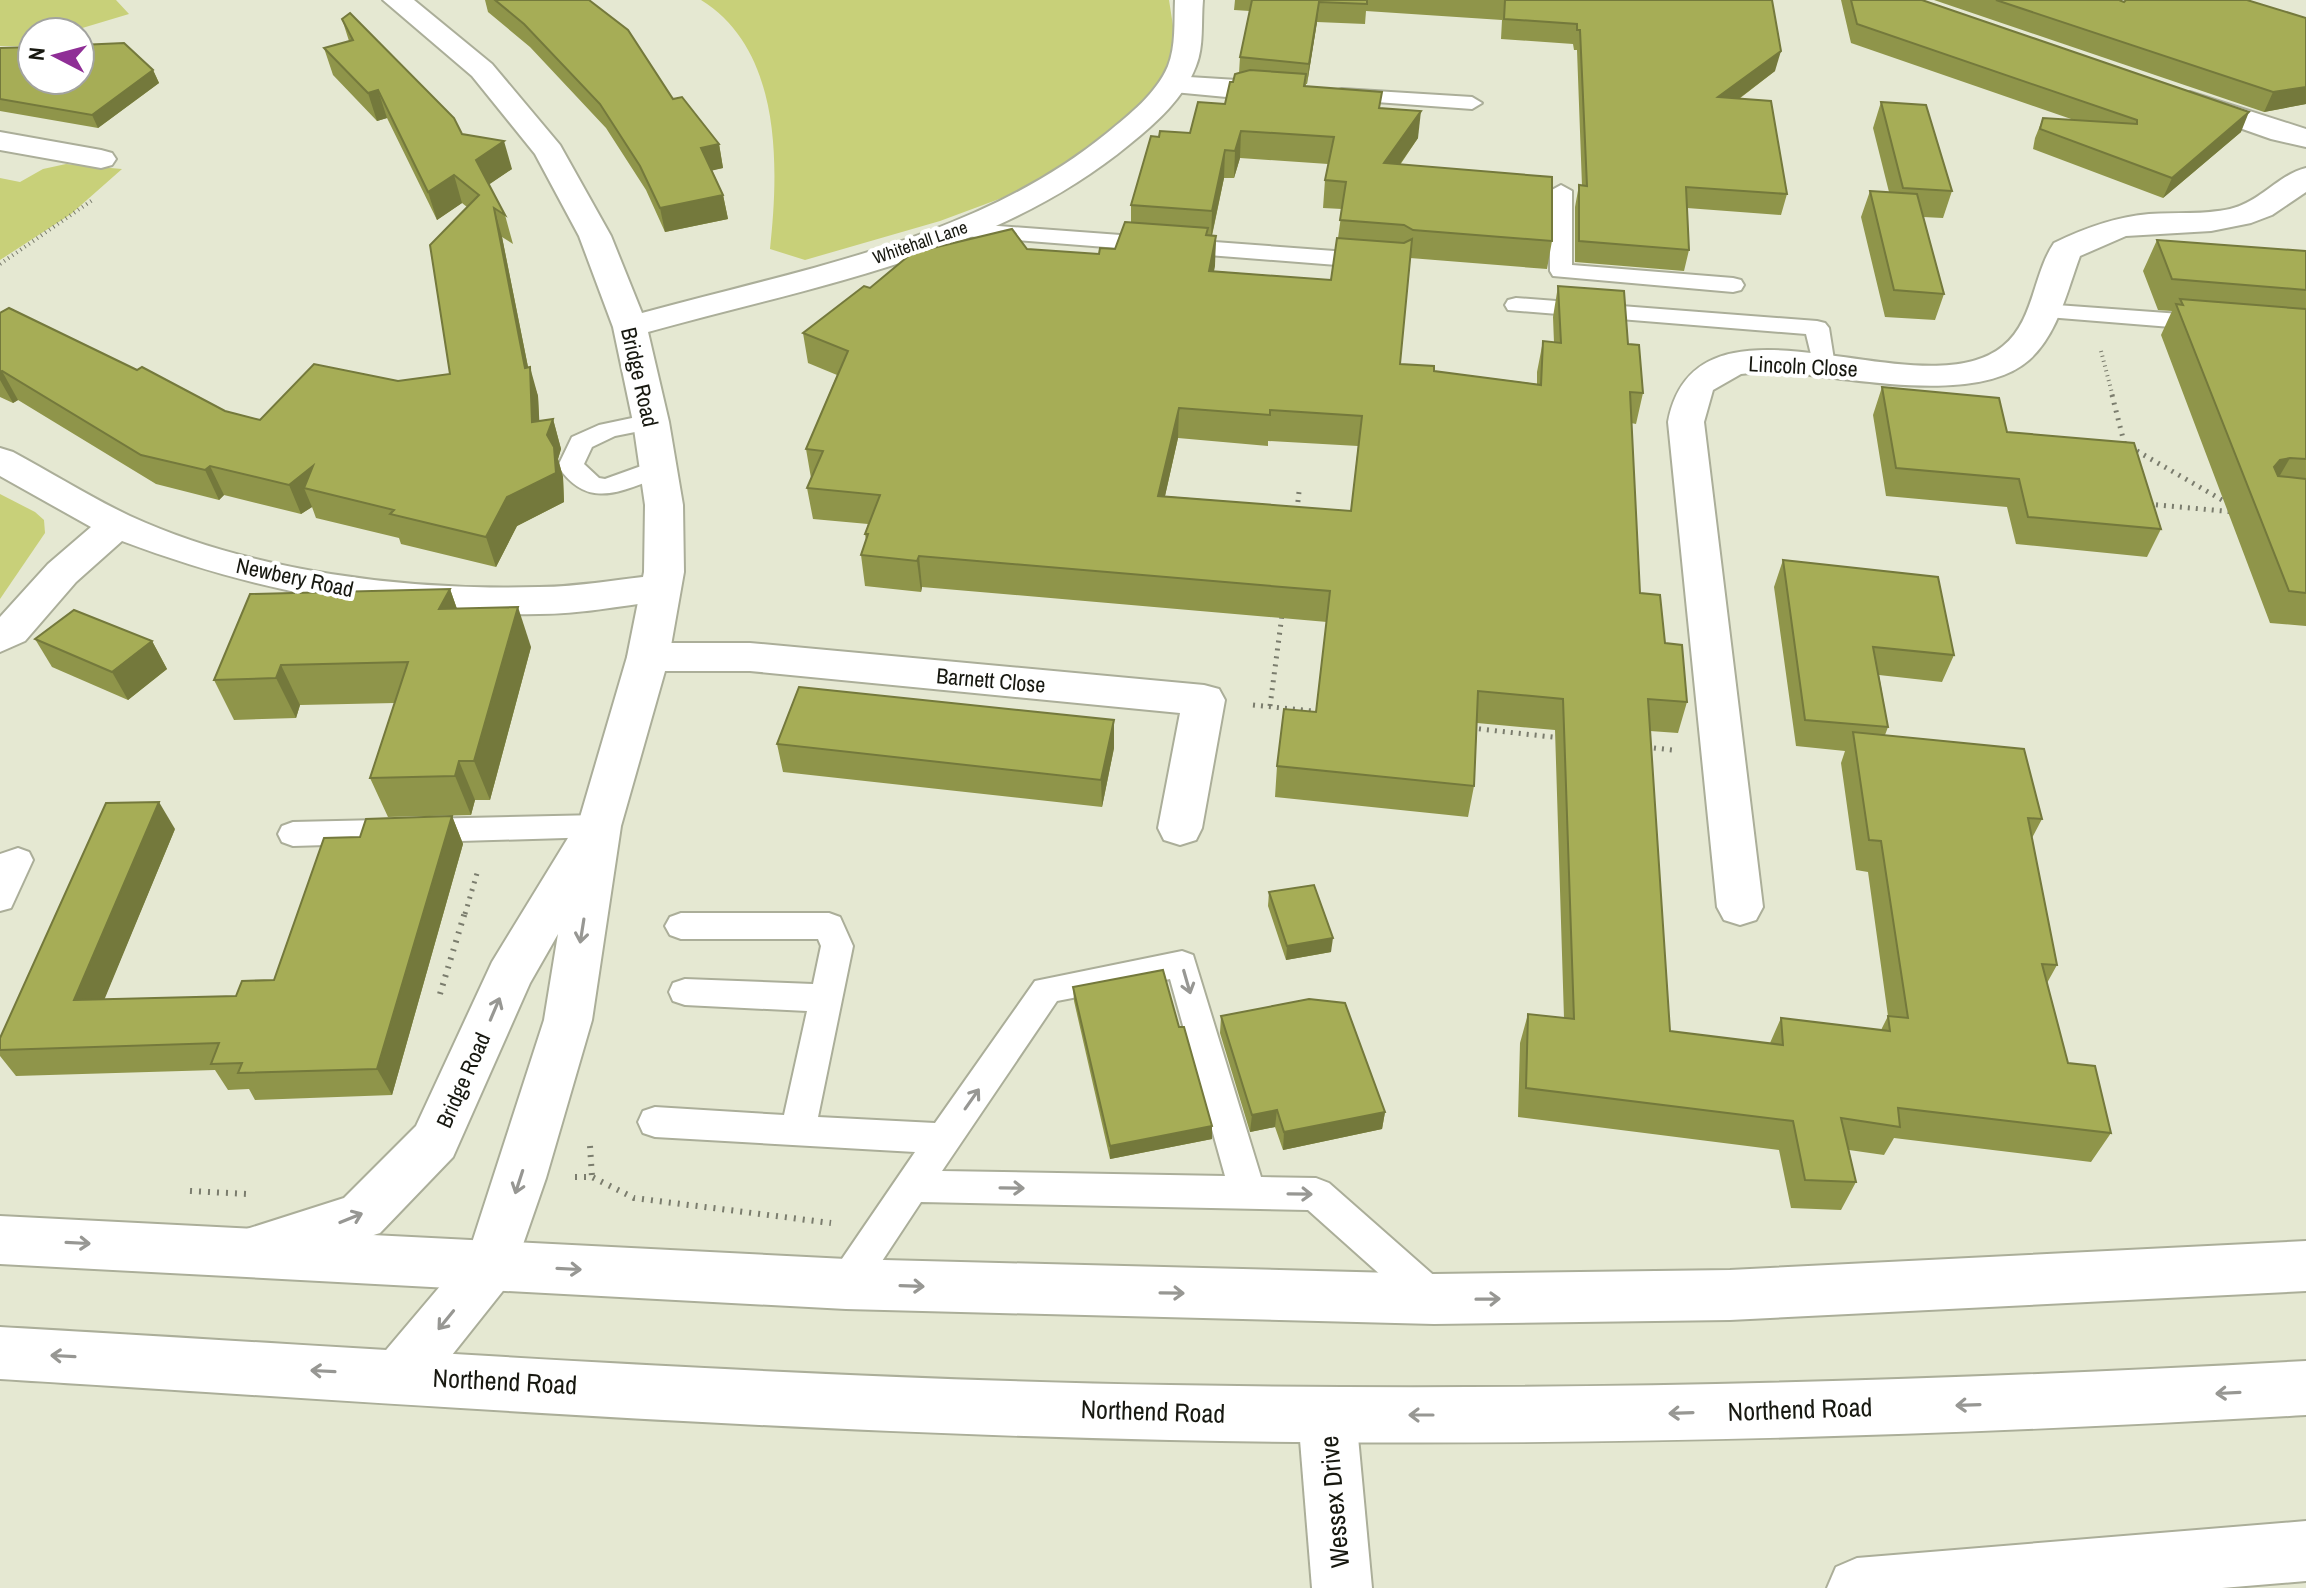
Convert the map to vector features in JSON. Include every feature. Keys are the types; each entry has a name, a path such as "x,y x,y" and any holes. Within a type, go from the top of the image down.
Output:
{"street":[{"name":"Bridge Road","path":"397,0 482,70 549,151 595,236 630,327 651,422 664,505 664,572 648,657 599,826 568,1020 491,1265"},
{"name":"Whitehall Lane","path":"630,327 846,267 959,230 1016,206 1069,177 1116,145 1173,85 1184,62 1189,0"},
{"path":"1173,85 1245,89"},
{"path":"2164,92 2282,133 2306,138"},
{"path":"0,141 101,159"},
{"name":"Lincoln Close","path":"1740,907 1686,422 1691,396 1706,377 1746,360 1943,375 1984,370 2012,356 2031,336 2066,250 2097,234 2135,225 2214,221 2252,213 2284,195 2306,177"},
{"name":"Newbery Road","path":"0,460 117,525 200,556 329,588 421,598 541,601 660,588"},
{"path":"0,638 11,631 62,573 117,525"},
{"name":"Barnett Close","path":"648,657 750,657 1204,700"},
{"path":"1180,828 1204,700"},
{"name":"Bridge Road","path":"250,1251 361,1216 435,1141 509,976 599,826"},
{"path":"0,1240 846,1284 1434,1299 1730,1295 2306,1266"},
{"path":"401,1375 491,1265"},
{"name":"Northend Road","path":"0,1353 971,1405 1327,1415 1604,1415 2083,1402 2306,1388"},
{"name":"Wessex Drive","path":"1327,1415 1342,1588"},
{"path":"1857,1588 2306,1551"}],"lane":[{"path":"1316,94 1472,103"},
{"path":"1561,191 1561,271 1733,285"},
{"path":"959,230 1401,263"},
{"path":"1516,305 1817,328 1823,366"},
{"path":"2043,311 2229,325"},
{"path":"651,422 608,430 581,442 571,466 591,485 607,487 658,468"},
{"path":"293,834 599,826"},
{"path":"0,866 18,860 0,899"},
{"path":"681,926 829,926 837,946 798,1130"},
{"path":"846,1284 1047,990 1182,964 1248,1193"},
{"path":"685,992 826,998"},
{"path":"655,1122 945,1139"},
{"path":"912,1186 1316,1194 1434,1299"}],"path":[{"path":"0,264 76,214 133,164 101,159"},
{"path":"2091,314 2128,459"},
{"path":"2124,444 2244,513 2142,503"},
{"path":"1295,522 1299,492"},
{"path":"1270,706 1283,614"},
{"path":"1204,700 1332,713"},
{"path":"1457,726 1565,738"},
{"path":"1643,746 1721,755"},
{"path":"439,996 491,829"}],"green space":[{"path":"0,0 116,0 129,14 96,24 96,16 16,16 16,46 0,46"},
{"path":"701,0 1169,0 1176,45 1169,71 1137,106 1055,172 1010,195 940,221 805,260 770,249 773,147 761,79 747,48 728,22"},
{"path":"66,164 122,169 71,214 0,260 0,178 20,182 43,169"},
{"path":"0,494 35,512 44,520 45,533 0,599"}],"building":[{"path":"495,0 589,0 628,30 673,99 682,97 719,144 701,148 723,195 660,208 640,166 600,104 524,24"},
{"path":"1252,0 1367,0 1367,4 1319,2 1309,64 1240,57"},
{"path":"1505,0 1772,0 1781,51 1718,97 1771,101 1787,194 1686,187 1689,250 1579,241 1579,185 1587,186 1580,30 1577,30 1577,24 1504,19"},
{"path":"1851,0 1922,0 2249,112 2172,178 2040,129 2043,118 2137,124 2137,120 1857,24"},
{"path":"1996,0 2247,0 2306,18 2306,87 2273,92"},
{"path":"350,13 454,118 462,134 504,141 476,160 505,215 494,208 525,368 530,367 532,422 553,419 547,435 554,447 556,473 507,497 486,537 390,514 394,510 304,488 313,466 289,485 210,466 205,470 141,455 0,372 0,313 9,308 137,370 142,367 225,411 260,420 314,364 398,381 450,374 430,245 479,195 454,175 428,192 378,90 368,93 324,48 353,40 342,19"},
{"path":"124,43 153,70 92,115 0,99 0,48 16,48 16,96 96,96 96,44"},
{"path":"1250,70 1306,74 1304,86 1382,92 1379,108 1421,111 1384,163 1552,177 1552,241 1413,230 1404,225 1340,220 1346,182 1325,180 1334,137 1241,131 1235,151 1225,150 1212,211 1131,205 1151,136 1159,137 1160,131 1190,133 1198,102 1225,104 1235,74"},
{"path":"1881,102 1926,105 1952,191 1903,188"},
{"path":"1870,191 1917,194 1944,294 1894,290"},
{"path":"1125,222 1208,228 1206,235 1216,236 1209,271 1331,280 1337,238 1404,243 1412,239 1400,364 1434,366 1434,371 1541,385 1543,341 1561,343 1558,286 1624,291 1628,344 1639,345 1643,393 1630,392 1640,593 1660,595 1665,643 1682,645 1687,702 1648,699 1670,1031 1783,1045 1781,1018 1890,1031 1888,1016 1908,1018 1881,841 1869,840 1853,732 2024,749 2042,819 2028,818 2057,965 2042,964 2068,1063 2095,1066 2111,1133 1898,1108 1900,1127 1841,1118 1856,1182 1805,1180 1793,1121 1526,1088 1528,1014 1574,1019 1563,699 1478,691 1474,786 1277,766 1284,709 1316,712 1330,591 919,556 917,561 861,555 868,534 865,534 880,495 807,488 823,451 806,449 848,351 803,333 864,286 870,288 912,253 1012,229 1027,249 1099,254 1100,248 1115,249","holes":["1179,408 1270,415 1270,410 1362,416 1351,511 1158,496"]},
{"path":"2157,240 2306,251 2306,290 2172,279"},
{"path":"2180,299 2306,309 2306,459 2280,460 2274,467 2278,476 2306,479 2306,593 2289,591 2176,304 2183,305"},
{"path":"1882,387 1999,398 2007,432 2134,443 2161,529 2028,517 2019,479 1896,468"},
{"path":"1783,560 1938,577 1954,655 1873,647 1888,727 1805,720"},
{"path":"450,589 439,609 518,607 474,761 459,761 455,776 370,778 408,662 281,665 276,678 214,680 250,594"},
{"path":"74,610 152,641 112,672 35,639"},
{"path":"799,687 1114,720 1101,780 777,744"},
{"path":"159,802 74,1000 236,996 242,981 274,980 324,838 360,837 366,819 452,816 377,1069 238,1073 242,1063 211,1064 219,1043 0,1050 0,1038 106,803"},
{"path":"1314,885 1333,938 1287,946 1269,892"},
{"path":"1163,970 1179,1027 1184,1027 1212,1126 1110,1146 1073,987"},
{"path":"1309,999 1345,1003 1385,1112 1284,1132 1277,1110 1252,1115 1221,1016"}]}
